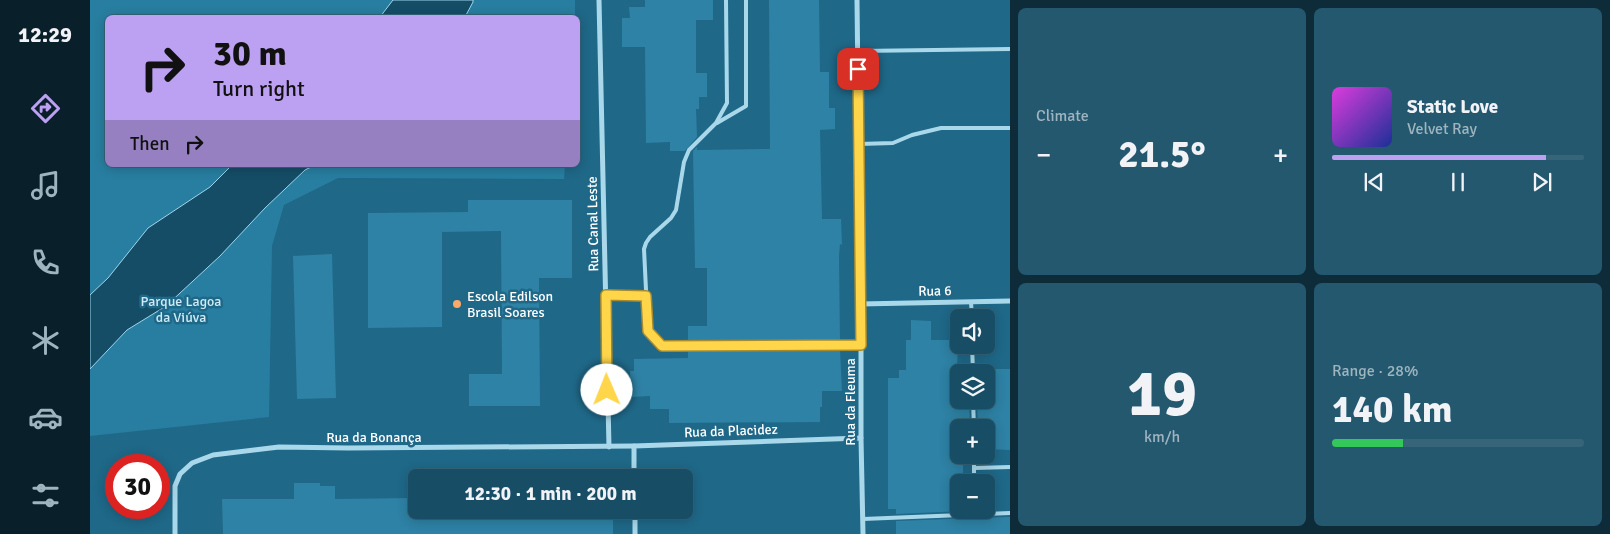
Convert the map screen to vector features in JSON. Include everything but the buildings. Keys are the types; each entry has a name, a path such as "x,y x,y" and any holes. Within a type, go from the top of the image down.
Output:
{"street":[{"name":"Rua Canal Leste","path":"599,0 608,447"},
{"name":"Rua da Fleuma","path":"858,0 863,534"},
{"name":"Rua 6","path":"860,304 1010,301"},
{"name":"Rua da Placidez","path":"634,446 861,438"},
{"name":"Rua da Bonança","path":"175,534 175,486 180,474 192,464 213,455 279,447 634,446"},
{"path":"634,446 634,469"},
{"path":"635,519 635,534"}],"lane":[{"path":"726,0 727,103 716,123 690,150 684,162 676,210 671,218 646,243 644,249 648,331 662,346 861,345"},
{"path":"716,123 746,106 746,0"},
{"path":"858,51 1010,49"},
{"path":"859,144 893,143 912,135 941,128 1010,128"},
{"path":"606,295 646,296"},
{"path":"971,302 971,309"},
{"path":"974,464 974,474"},
{"path":"974,468 1010,467"},
{"path":"995,513 1010,513"},
{"path":"863,519 950,514"}],"green space":[{"name":"Parque Lagoa da Viúva","path":"90,0 575,0 575,15 105,15 105,167 565,167 564,179 338,178 284,205 272,246 269,417 90,436"}],"shaded area":[{"path":"393,0 473,0 466,15 382,15"},
{"path":"230,167 311,167 305,170 265,208 220,256 166,306 127,330 90,369 90,295 108,278 148,228 210,187"}],"place":[{"name":"Escola Edilson Brasil Soares","path":"457,304"}],"route":[{"path":"607,390 606,295 646,296 648,331 662,346 861,345 858,69"}]}
